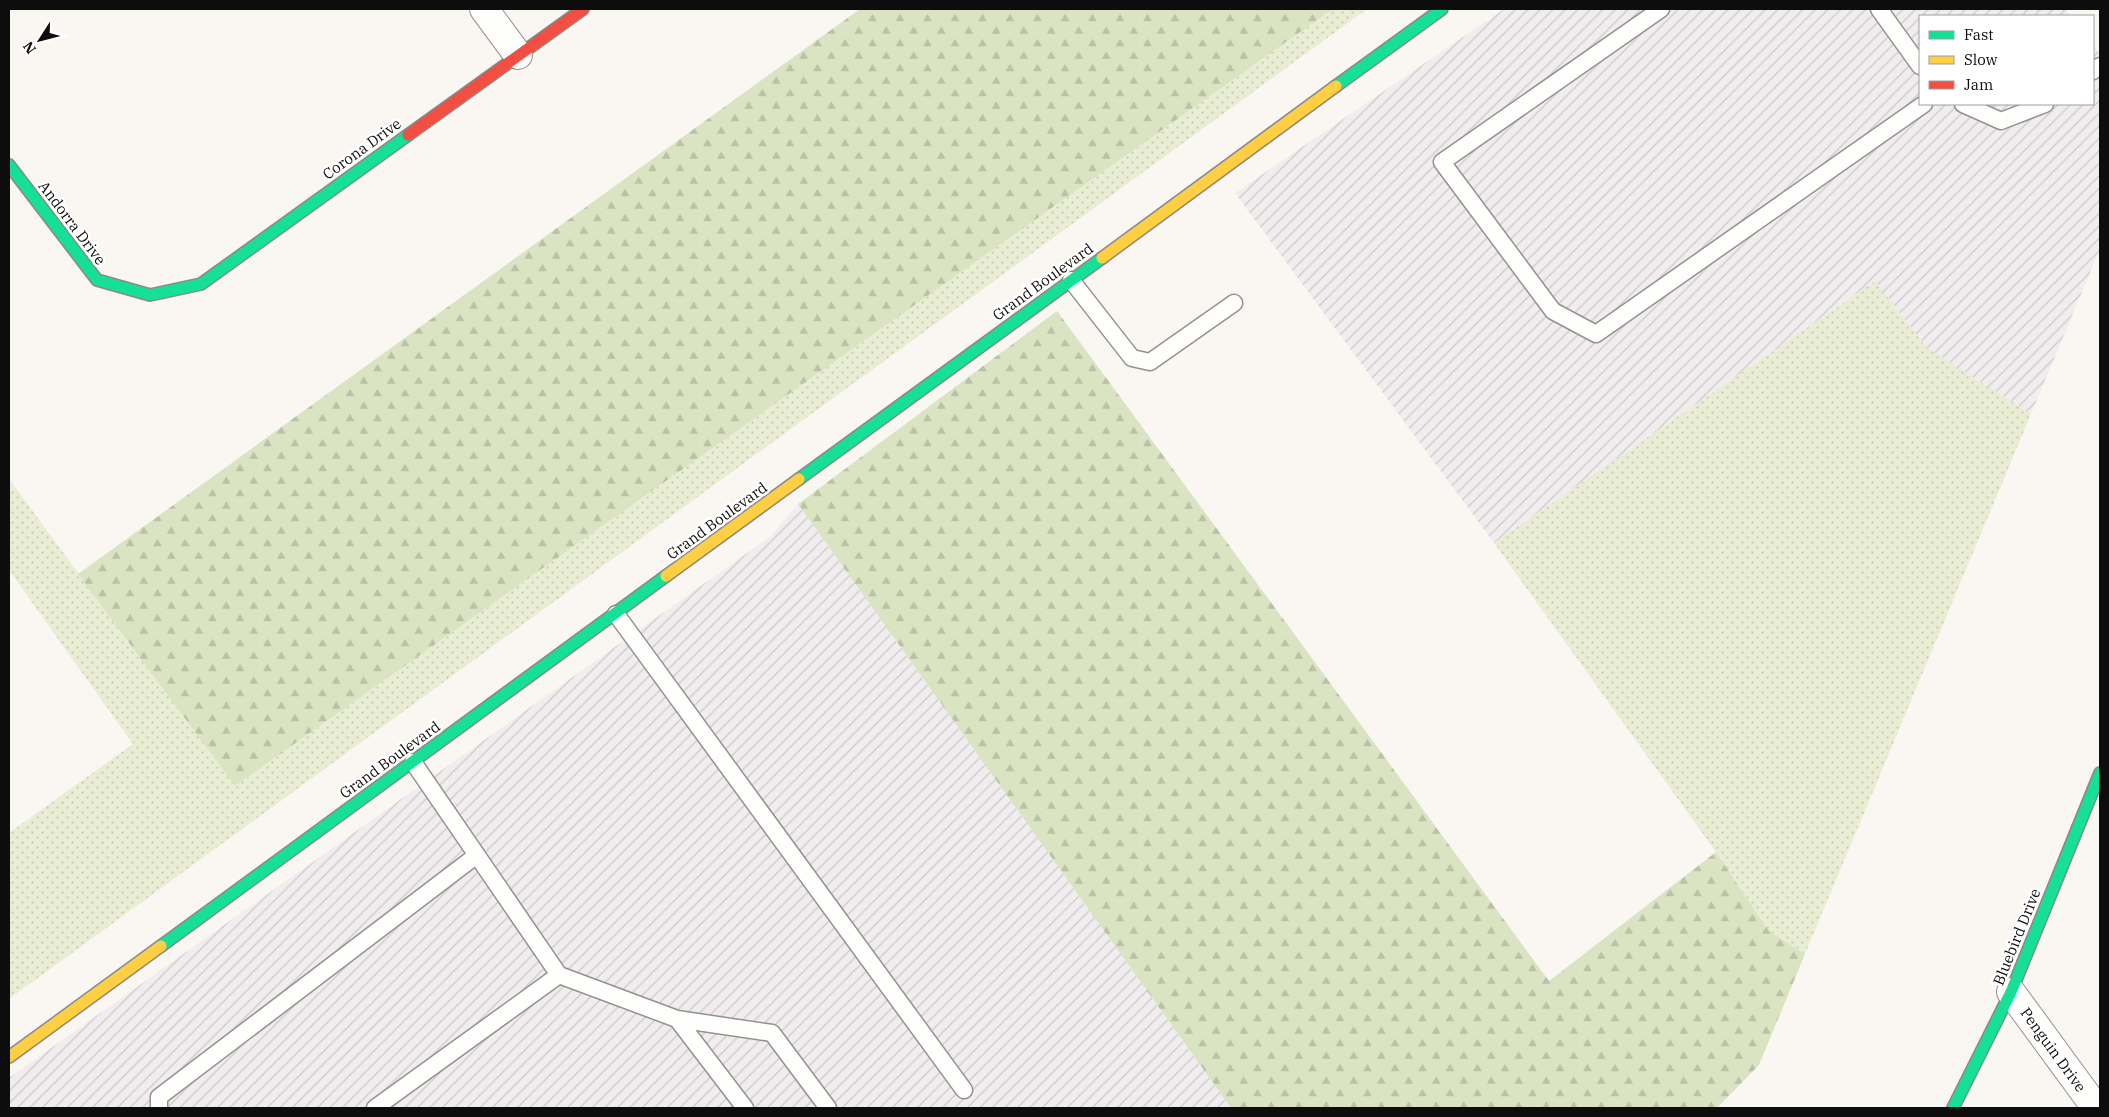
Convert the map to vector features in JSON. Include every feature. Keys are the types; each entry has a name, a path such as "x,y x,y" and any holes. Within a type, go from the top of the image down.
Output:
{"street":[{"path":"484,9 518,55"},
{"name":"Corona Drive","path":"150,295 201,284 583,9"},
{"name":"Grand Boulevard","path":"9,1057 1442,9"},
{"name":"Andorra Drive","path":"9,165 97,280 150,295"},
{"name":"Bluebird Drive","path":"1953,1108 2011,992 2100,773"},
{"name":"Penguin Drive","path":"2011,992 2096,1108"}],"lane":[{"path":"1661,9 1442,162 1553,311 1596,334 1923,105"},
{"path":"1879,9 1919,65"},
{"path":"1965,105 2001,121 2043,105"},
{"path":"1071,280 1132,358 1150,362 1234,303"},
{"path":"616,614 964,1090"},
{"path":"413,762 559,975 677,1019 772,1032 828,1108"},
{"path":"159,1108 159,1097 477,856"},
{"path":"375,1108 559,975"},
{"path":"677,1019 745,1108"}],"shaded area":[{"path":"1504,9 2065,9 2070,15 1919,15 1919,105 2094,105 2094,45 2100,54 2100,249 2031,414 1926,347 1875,281 1494,543 1235,193"},
{"path":"798,504 1231,1108 9,1108 9,1078 771,536"}],"green space":[{"path":"860,9 1333,9 235,786 78,574"},
{"path":"1333,9 1367,9 9,999 9,833 133,744 9,570 9,479 235,786"},
{"path":"1875,281 1926,347 2031,414 1805,954 1769,931 1716,852 1494,543"},
{"path":"1057,311 1549,981 1716,852 1769,931 1805,954 1759,1065 1717,1108 1231,1108 798,504"}],"traffic: fast":[{"path":"1336,86 1442,9"},
{"path":"9,165 97,280 150,295 201,284 408,135"},
{"path":"799,479 1102,258"},
{"path":"161,946 666,576"},
{"path":"1953,1108 2011,992 2100,773"}],"traffic: slow":[{"path":"1102,258 1336,86"},
{"path":"666,576 799,479"},
{"path":"9,1057 161,946"}],"traffic: jam":[{"path":"408,135 583,9"}]}
